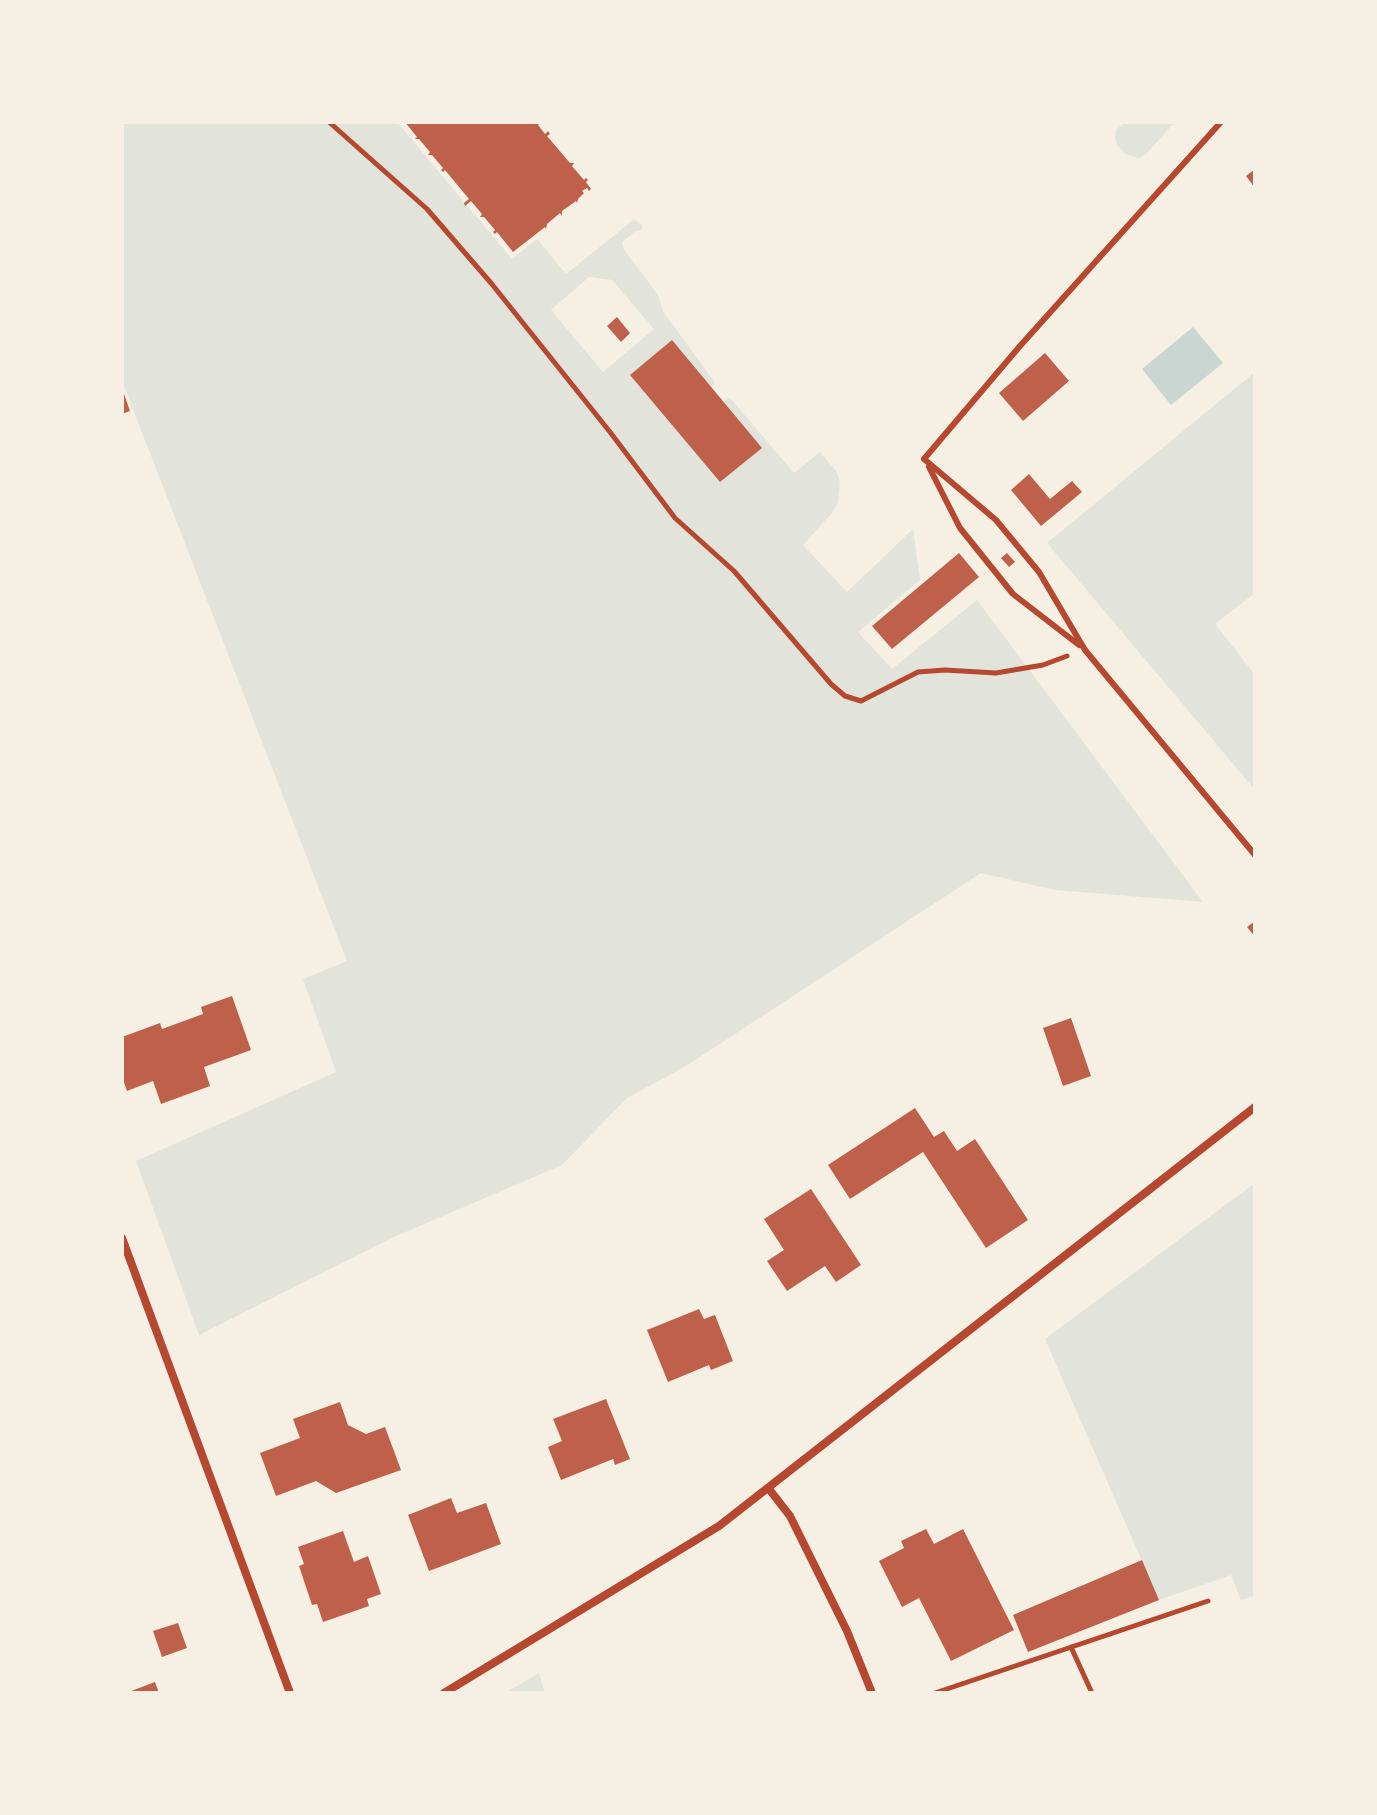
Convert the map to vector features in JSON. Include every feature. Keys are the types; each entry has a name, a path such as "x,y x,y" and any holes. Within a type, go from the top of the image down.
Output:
{"street":[{"path":"444,1693 719,1526 1255,1107"},
{"path":"122,1238 290,1693"},
{"path":"769,1489 790,1516 847,1631 872,1693"}],"lane":[{"path":"924,459 1020,346 1221,122"},
{"path":"924,459 960,528 1013,594 1085,650"},
{"path":"924,459 996,520 1047,584 1085,650 1255,855"}],"path":[{"path":"329,122 427,209 491,283 675,518 734,571 831,684 845,696 861,701 918,672 996,673 1043,665 1085,650"},
{"path":"935,1693 1208,1601"},
{"path":"1071,1647 1092,1693"}],"shaded area":[{"path":"122,122 397,122 512,259 537,239 566,274 633,220 638,222 643,226 642,230 634,232 622,242 623,248 658,295 664,313 714,381 711,387 723,402 731,399 794,473 820,452 836,471 840,482 838,503 803,545 847,592 913,529 920,580 858,632 892,669 977,600 1203,902 1055,890 981,873 686,1066 627,1098 562,1165 394,1237 199,1335 136,1161 336,1072 303,979 347,961 122,381","holes":["589,277 612,280 654,329 603,372 551,310"]},
{"path":"1125,122 1174,123 1139,158 1125,154 1117,145 1116,130"},
{"path":"1193,327 1223,363 1171,405 1142,369"},
{"path":"1255,372 1255,593 1215,624 1255,675 1255,790 1047,543"},
{"path":"1255,1183 1255,1595 1241,1600 1231,1575 1159,1600 1045,1339"},
{"path":"539,1673 545,1693 505,1693"}],"building":[{"path":"405,122 541,122 538,125 545,134 548,131 550,134 547,136 570,163 574,163 572,166 584,180 588,180 586,182 591,189 582,191 584,193 577,203 562,211 562,216 560,213 547,224 546,229 513,252 497,232 493,232 495,230 484,217 480,217 482,214 471,201 465,206 469,199 445,170 441,170 443,168 432,155 428,155 430,152 419,139 415,139 417,137"},
{"path":"1255,169 1255,188 1246,176"},
{"path":"617,317 630,333 621,342 607,326"},
{"path":"672,340 762,448 720,482 630,375"},
{"path":"1045,353 1069,381 1023,421 999,393"},
{"path":"122,388 130,411 122,414"},
{"path":"1029,474 1050,499 1072,481 1082,492 1041,526 1011,490"},
{"path":"959,553 979,577 892,649 872,626"},
{"path":"1007,553 1015,562 1009,567 1001,558"},
{"path":"1255,921 1255,937 1247,927"},
{"path":"232,996 251,1050 204,1067 210,1086 161,1104 153,1081 127,1091 122,1077 122,1037 160,1023 162,1029 203,1014 201,1007"},
{"path":"1071,1018 1091,1076 1063,1086 1043,1028"},
{"path":"915,1108 934,1137 944,1131 957,1151 975,1139 1028,1220 986,1248 923,1152 850,1199 828,1165"},
{"path":"811,1189 861,1265 836,1282 825,1266 787,1291 767,1261 784,1250 764,1219"},
{"path":"699,1309 704,1319 715,1315 733,1361 711,1370 709,1365 668,1382 647,1330"},
{"path":"606,1399 630,1459 615,1465 613,1459 561,1480 548,1447 562,1441 553,1419"},
{"path":"340,1402 348,1425 366,1434 385,1427 401,1470 336,1493 316,1481 276,1496 260,1453 300,1438 293,1419"},
{"path":"451,1498 457,1513 486,1503 501,1544 429,1571 408,1515"},
{"path":"926,1529 934,1544 963,1529 1014,1630 951,1661 919,1598 902,1607 879,1561 904,1548 901,1541"},
{"path":"343,1531 354,1562 368,1556 381,1594 367,1599 369,1606 323,1622 317,1604 312,1605 299,1566 304,1564 298,1547"},
{"path":"1142,1560 1159,1600 1028,1652 1013,1615"},
{"path":"178,1623 187,1648 162,1657 153,1631"},
{"path":"155,1682 159,1693 126,1693"}]}
